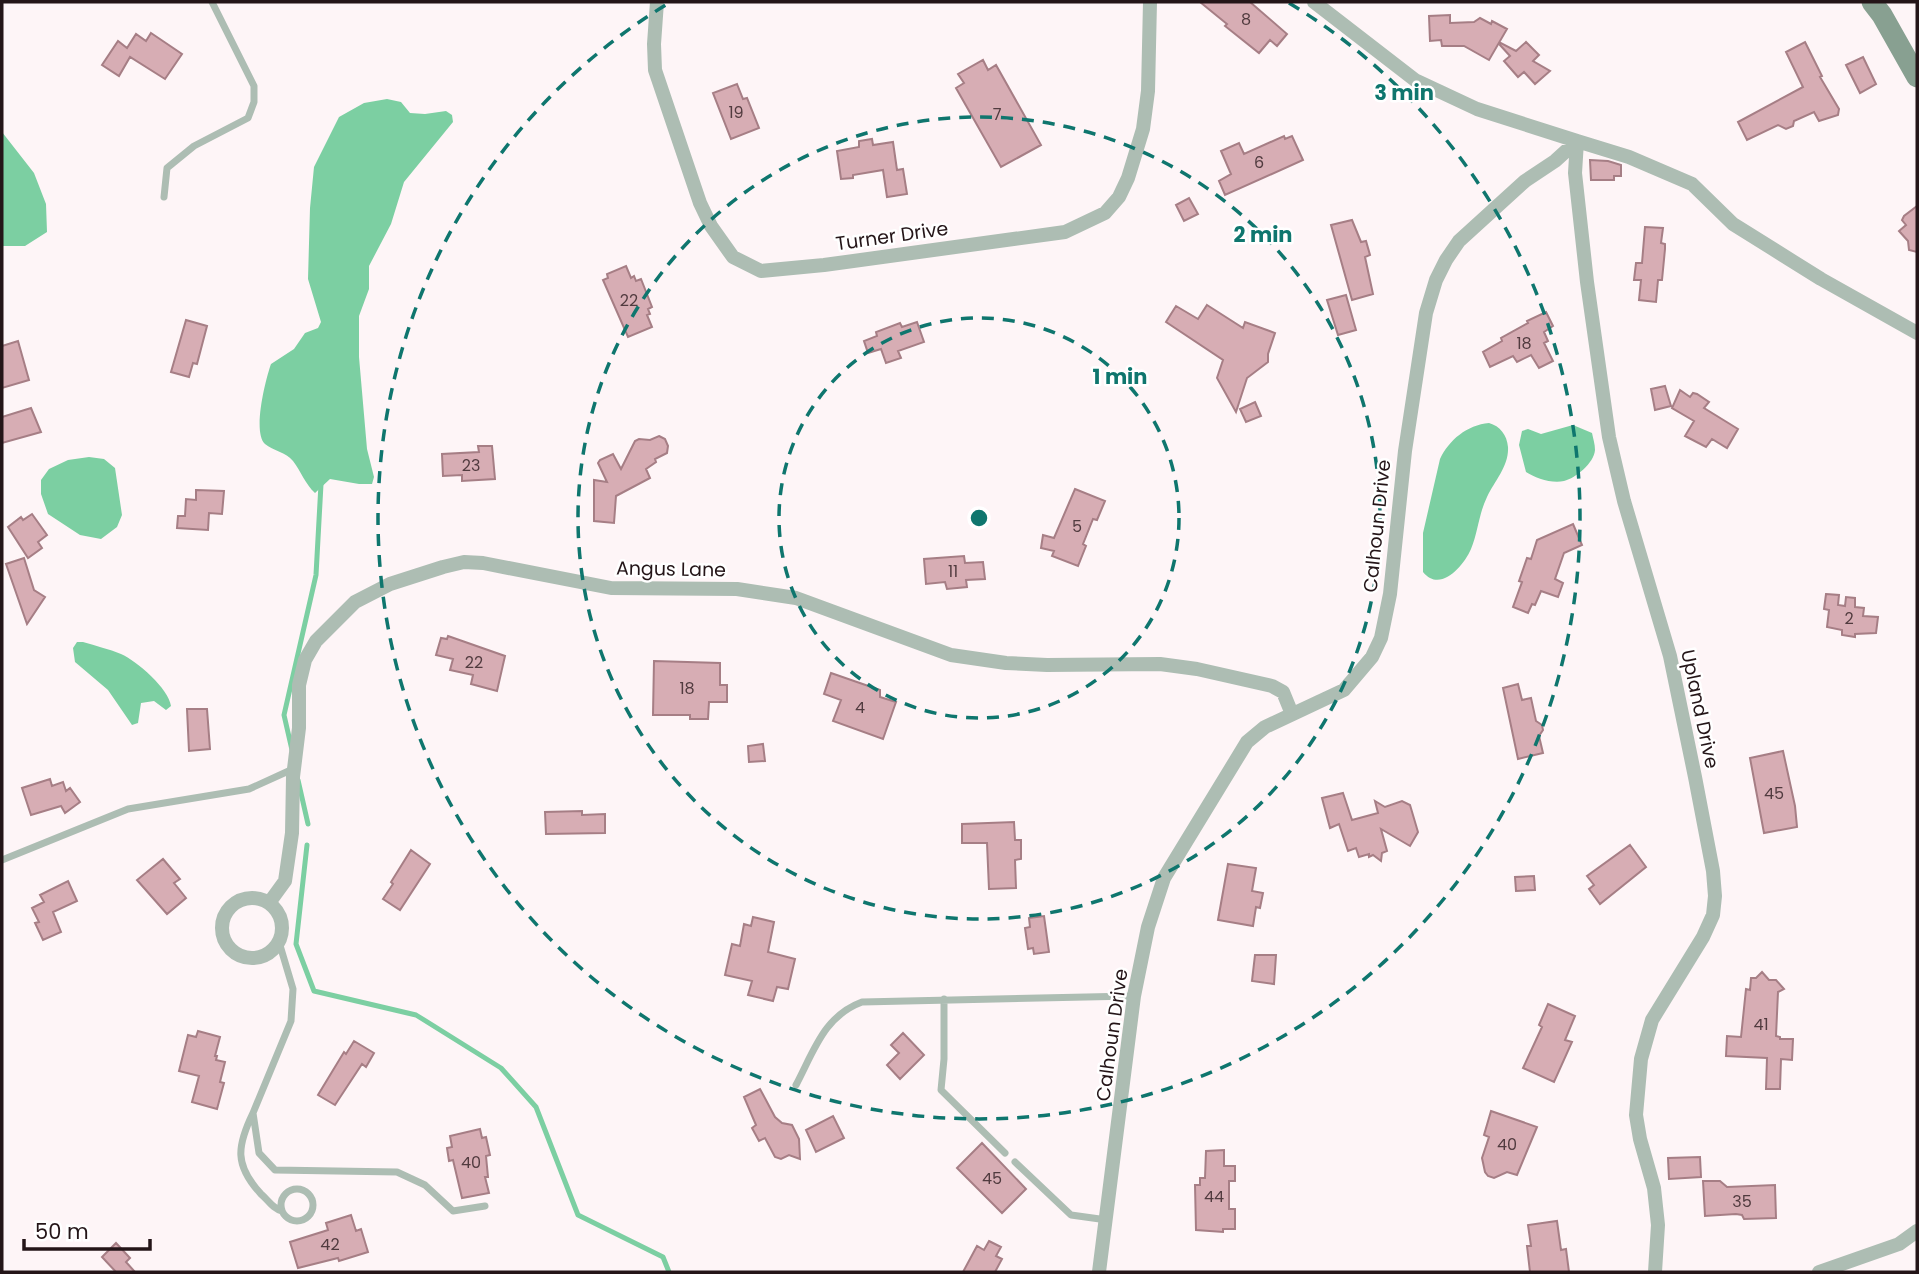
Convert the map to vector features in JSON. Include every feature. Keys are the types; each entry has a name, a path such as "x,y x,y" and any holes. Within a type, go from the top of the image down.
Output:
{"main road":[{"path":"1872,2 1917,77"}],"street":[{"name":"Turner Drive","path":"657,2 655,71 700,203 711,226 733,257 761,271 780,271 1065,232 1105,213 1119,197 1128,178 1143,129 1148,91 1150,2"},
{"path":"1314,2 1415,80 1477,109 1629,157 1692,184 1733,224 1821,279 1917,333"},
{"name":"Calhoun Drive","path":"1099,1272 1134,996 1156,900 1175,858 1247,743 1265,727 1345,690 1372,657 1381,638 1394,564 1405,451 1426,313 1436,280 1459,241 1525,181 1555,161 1577,141"},
{"name":"Upland Drive","path":"1577,141 1575,173 1609,437 1624,500 1670,656 1713,872 1715,896 1713,915 1703,937 1652,1020 1641,1059 1636,1115 1654,1188 1658,1225 1655,1272"},
{"name":"Angus Lane","path":"269,903 285,881 292,832 299,685 305,660 316,641 355,602 390,584 464,562 483,563 611,588 737,589 796,598 951,655 978,660 1047,665 1160,663 1197,669 1272,686 1283,692 1292,713"},
{"path":"250,898 269,903 281,921 282,933 278,942 272,950 259,957 238,955 230,949 222,936 221,926 226,912 236,902 250,898"},
{"path":"1819,1272 1899,1244 1917,1231"}],"lane":[{"path":"164,197 167,168 194,146 248,118 254,102 254,86 212,2"},
{"path":"2,860 128,809 249,789 294,768"},
{"path":"278,942 293,989 291,1021 242,1135 240,1161 255,1187 276,1210 282,1211 289,1219 303,1221 308,1218 313,1211 313,1200 306,1191 292,1190 283,1197 282,1211"},
{"path":"796,1085 826,1026 850,1006 862,1002 1134,996"},
{"path":"944,999 942,1090 1005,1153"},
{"path":"253,1113 259,1153 275,1170 397,1172 425,1185 453,1211 485,1206"},
{"path":"1014,1162 1071,1215 1107,1220"}],"shaded area":[{"path":"387,99 401,102 410,113 446,111 452,115 453,122 404,182 391,224 369,266 369,289 359,316 359,357 367,449 374,477 372,484 330,479 315,493 290,458 265,444 261,438 263,392 271,364 294,349 305,333 318,328 321,322 308,279 314,167 339,117 364,103"},
{"path":"2,132 34,173 46,204 47,232 25,246 2,246"},
{"path":"1489,423 1500,429 1506,439 1508,454 1504,467 1484,503 1473,543 1463,563 1444,579 1430,578 1423,572 1423,533 1440,459 1448,446 1466,430"},
{"path":"1573,425 1592,433 1594,455 1584,469 1559,482 1544,480 1526,472 1519,445 1522,431 1528,429 1541,434"},
{"path":"89,457 104,459 115,468 122,515 117,527 101,539 80,535 48,514 41,494 41,480 49,469 68,460"},
{"path":"77,642 116,652 128,658 159,684 171,706 166,710 154,701 141,703 138,723 132,725 108,690 75,662 73,648"}],"building":[{"path":"1200,2 1250,2 1287,34 1277,46 1270,40 1259,53"},
{"path":"1450,15 1450,23 1474,22 1480,18 1507,29 1489,60 1464,46 1442,46 1441,40 1430,41 1429,16"},
{"path":"151,33 182,54 165,79 130,57 119,76 102,65 118,41 127,48 136,34 146,41"},
{"path":"1526,42 1539,55 1533,61 1550,71 1535,84 1524,72 1518,77 1504,61 1510,56 1500,45 1501,43 1516,51"},
{"path":"1805,42 1822,76 1820,77 1839,109 1838,115 1819,121 1814,112 1794,121 1793,126 1786,129 1778,125 1747,140 1738,122 1803,87 1786,52"},
{"path":"1863,57 1876,84 1860,93 1846,65"},
{"path":"983,60 988,70 996,65 1041,145 1001,167 956,88 964,83 958,74"},
{"path":"737,84 743,99 747,98 759,128 731,139 713,93"},
{"path":"1284,136 1285,139 1292,136 1303,160 1225,195 1219,181 1231,174 1221,151 1239,143 1244,154"},
{"path":"872,139 873,145 893,142 897,170 903,169 907,194 887,197 883,170 841,179 837,151 859,147 859,141"},
{"path":"1590,160 1621,165 1621,176 1614,176 1614,180 1591,180"},
{"path":"1189,198 1198,214 1184,221 1176,205"},
{"path":"1917,206 1917,252 1909,250 1908,241 1899,231 1906,225 1902,220 1904,216"},
{"path":"1352,220 1361,242 1366,241 1370,255 1365,257 1373,294 1352,300 1331,225"},
{"path":"1645,227 1663,228 1661,243 1665,244 1665,249 1662,280 1658,280 1656,302 1639,300 1641,280 1634,280 1636,263 1642,263"},
{"path":"626,266 631,278 634,276 636,281 641,279 652,307 648,309 650,314 647,315 652,327 628,337 603,280 608,278 607,274"},
{"path":"1346,295 1356,330 1338,335 1327,300"},
{"path":"1207,305 1243,328 1245,322 1275,333 1268,362 1247,378 1236,412 1217,378 1223,360 1166,322 1176,306 1198,319"},
{"path":"1546,312 1553,326 1544,332 1548,341 1544,343 1553,361 1539,368 1531,355 1517,362 1513,356 1490,367 1483,352 1528,323 1527,321"},
{"path":"186,320 207,326 197,364 193,363 189,377 171,372"},
{"path":"917,322 924,342 898,351 901,358 886,363 881,349 868,353 864,341 877,336 876,332 900,323 902,327"},
{"path":"18,341 29,380 2,388 2,346"},
{"path":"1665,386 1671,406 1655,410 1651,389"},
{"path":"1680,390 1690,397 1693,393 1697,394 1709,402 1704,408 1738,429 1727,448 1712,439 1706,447 1685,436 1694,421 1672,408"},
{"path":"1255,402 1261,416 1246,422 1240,409"},
{"path":"31,408 41,432 2,443 2,417"},
{"path":"659,436 665,439 667,453 655,459 656,462 646,469 650,478 616,496 614,523 594,521 594,480 607,482 598,463 600,460 613,454 621,469 635,441"},
{"path":"478,446 492,446 495,479 462,481 462,475 443,476 442,454 479,452"},
{"path":"1075,489 1105,501 1097,520 1093,519 1078,566 1052,556 1054,551 1041,548 1043,535 1054,538"},
{"path":"196,490 224,491 222,514 209,513 208,530 177,528 178,516 185,516 186,499 196,500"},
{"path":"32,514 47,535 38,542 42,548 28,558 8,527 21,517 23,520"},
{"path":"1573,524 1582,545 1564,553 1555,579 1563,583 1558,597 1541,591 1528,613 1513,607 1527,558 1531,559 1537,540"},
{"path":"964,556 965,563 983,562 985,579 966,580 967,587 947,589 945,582 926,584 924,559"},
{"path":"24,558 34,590 45,597 27,624 6,564"},
{"path":"1826,594 1839,595 1838,605 1845,606 1846,597 1855,598 1855,607 1864,608 1863,616 1878,617 1876,633 1855,634 1855,637 1842,635 1842,630 1827,627 1829,610 1824,609"},
{"path":"448,636 505,656 497,691 471,684 473,675 450,670 453,659 436,655 441,638 447,639"},
{"path":"654,661 720,663 720,685 727,685 727,702 709,702 708,719 690,719 690,715 653,715"},
{"path":"831,673 880,690 880,697 896,702 883,739 833,721 841,700 824,694"},
{"path":"1518,684 1522,700 1531,698 1536,721 1542,725 1543,730 1539,736 1543,753 1518,759 1503,688"},
{"path":"187,709 207,709 210,749 189,751"},
{"path":"763,744 765,761 749,762 748,746"},
{"path":"1783,751 1797,827 1764,833 1750,758"},
{"path":"50,779 52,786 63,782 66,791 70,788 80,802 65,813 61,806 31,815 22,788"},
{"path":"1343,793 1352,820 1378,813 1375,801 1385,807 1402,801 1410,805 1418,832 1410,846 1381,829 1387,851 1382,853 1381,861 1373,855 1369,857 1369,854 1359,857 1356,848 1348,851 1339,824 1330,828 1322,798"},
{"path":"582,811 582,815 605,814 605,833 546,834 545,812"},
{"path":"1014,822 1015,840 1021,840 1021,859 1015,860 1016,888 989,889 987,843 962,843 962,824"},
{"path":"1630,845 1646,867 1600,904 1589,889 1594,885 1587,876"},
{"path":"411,850 430,864 400,910 383,899"},
{"path":"163,859 180,879 174,883 186,898 167,914 137,880"},
{"path":"1228,864 1256,868 1252,891 1263,893 1260,908 1256,907 1253,926 1218,920"},
{"path":"1534,876 1535,890 1516,891 1515,877"},
{"path":"68,881 77,901 53,912 61,932 43,940 32,908 44,902 40,895"},
{"path":"1044,916 1049,952 1034,954 1033,948 1028,949 1025,928 1030,927 1029,918"},
{"path":"753,917 774,922 768,952 795,959 788,989 777,987 773,1001 748,995 752,981 725,975 732,944 740,946 744,924 751,926"},
{"path":"1255,955 1276,955 1274,984 1252,981"},
{"path":"1762,972 1769,980 1776,980 1784,989 1778,992 1776,1036 1780,1039 1793,1039 1792,1060 1781,1059 1780,1089 1766,1089 1767,1058 1726,1056 1727,1036 1741,1037 1746,989 1750,990 1751,978 1756,978"},
{"path":"1548,1004 1575,1016 1565,1040 1572,1042 1554,1082 1523,1068 1542,1027 1539,1025"},
{"path":"198,1031 220,1037 215,1056 216,1060 225,1062 220,1082 224,1083 217,1109 192,1102 199,1076 179,1071 188,1035 196,1037"},
{"path":"903,1033 924,1055 900,1079 887,1065 899,1053 891,1045"},
{"path":"354,1041 374,1053 366,1067 362,1064 335,1105 318,1095 344,1052 346,1054"},
{"path":"760,1089 775,1117 782,1123 792,1125 799,1139 800,1159 789,1155 781,1159 775,1157 765,1138 759,1141 752,1128 756,1125 744,1097"},
{"path":"1491,1111 1537,1127 1517,1175 1507,1172 1494,1178 1485,1172 1482,1158 1489,1137 1484,1135"},
{"path":"833,1116 844,1138 816,1152 806,1130"},
{"path":"480,1129 482,1138 486,1137 490,1155 486,1156 488,1177 485,1177 489,1193 462,1198 453,1160 449,1161 447,1148 452,1147 450,1136"},
{"path":"982,1143 1026,1189 1002,1213 957,1168"},
{"path":"1224,1150 1224,1166 1235,1166 1235,1181 1229,1181 1229,1209 1235,1209 1235,1229 1223,1229 1223,1232 1196,1230 1195,1185 1200,1185 1200,1178 1205,1178 1206,1151"},
{"path":"1700,1157 1701,1177 1669,1179 1668,1158"},
{"path":"1703,1181 1720,1181 1727,1187 1775,1185 1776,1218 1744,1219 1742,1215 1736,1214 1705,1216"},
{"path":"351,1215 356,1231 361,1229 368,1252 339,1261 338,1258 298,1268 290,1242 328,1230 326,1223"},
{"path":"1557,1221 1561,1250 1566,1249 1569,1272 1530,1272 1527,1246 1531,1246 1528,1225"},
{"path":"989,1241 1001,1247 996,1256 1002,1259 995,1272 963,1272 977,1246 984,1250"},
{"path":"116,1243 130,1258 126,1262 135,1272 116,1272 102,1257"}],"waterway":[{"path":"292,750 284,715 316,575 321,484"},
{"path":"298,780 308,824"},
{"path":"307,845 296,944 314,991 416,1015 501,1068 536,1107 578,1215 663,1257 669,1272"}]}
